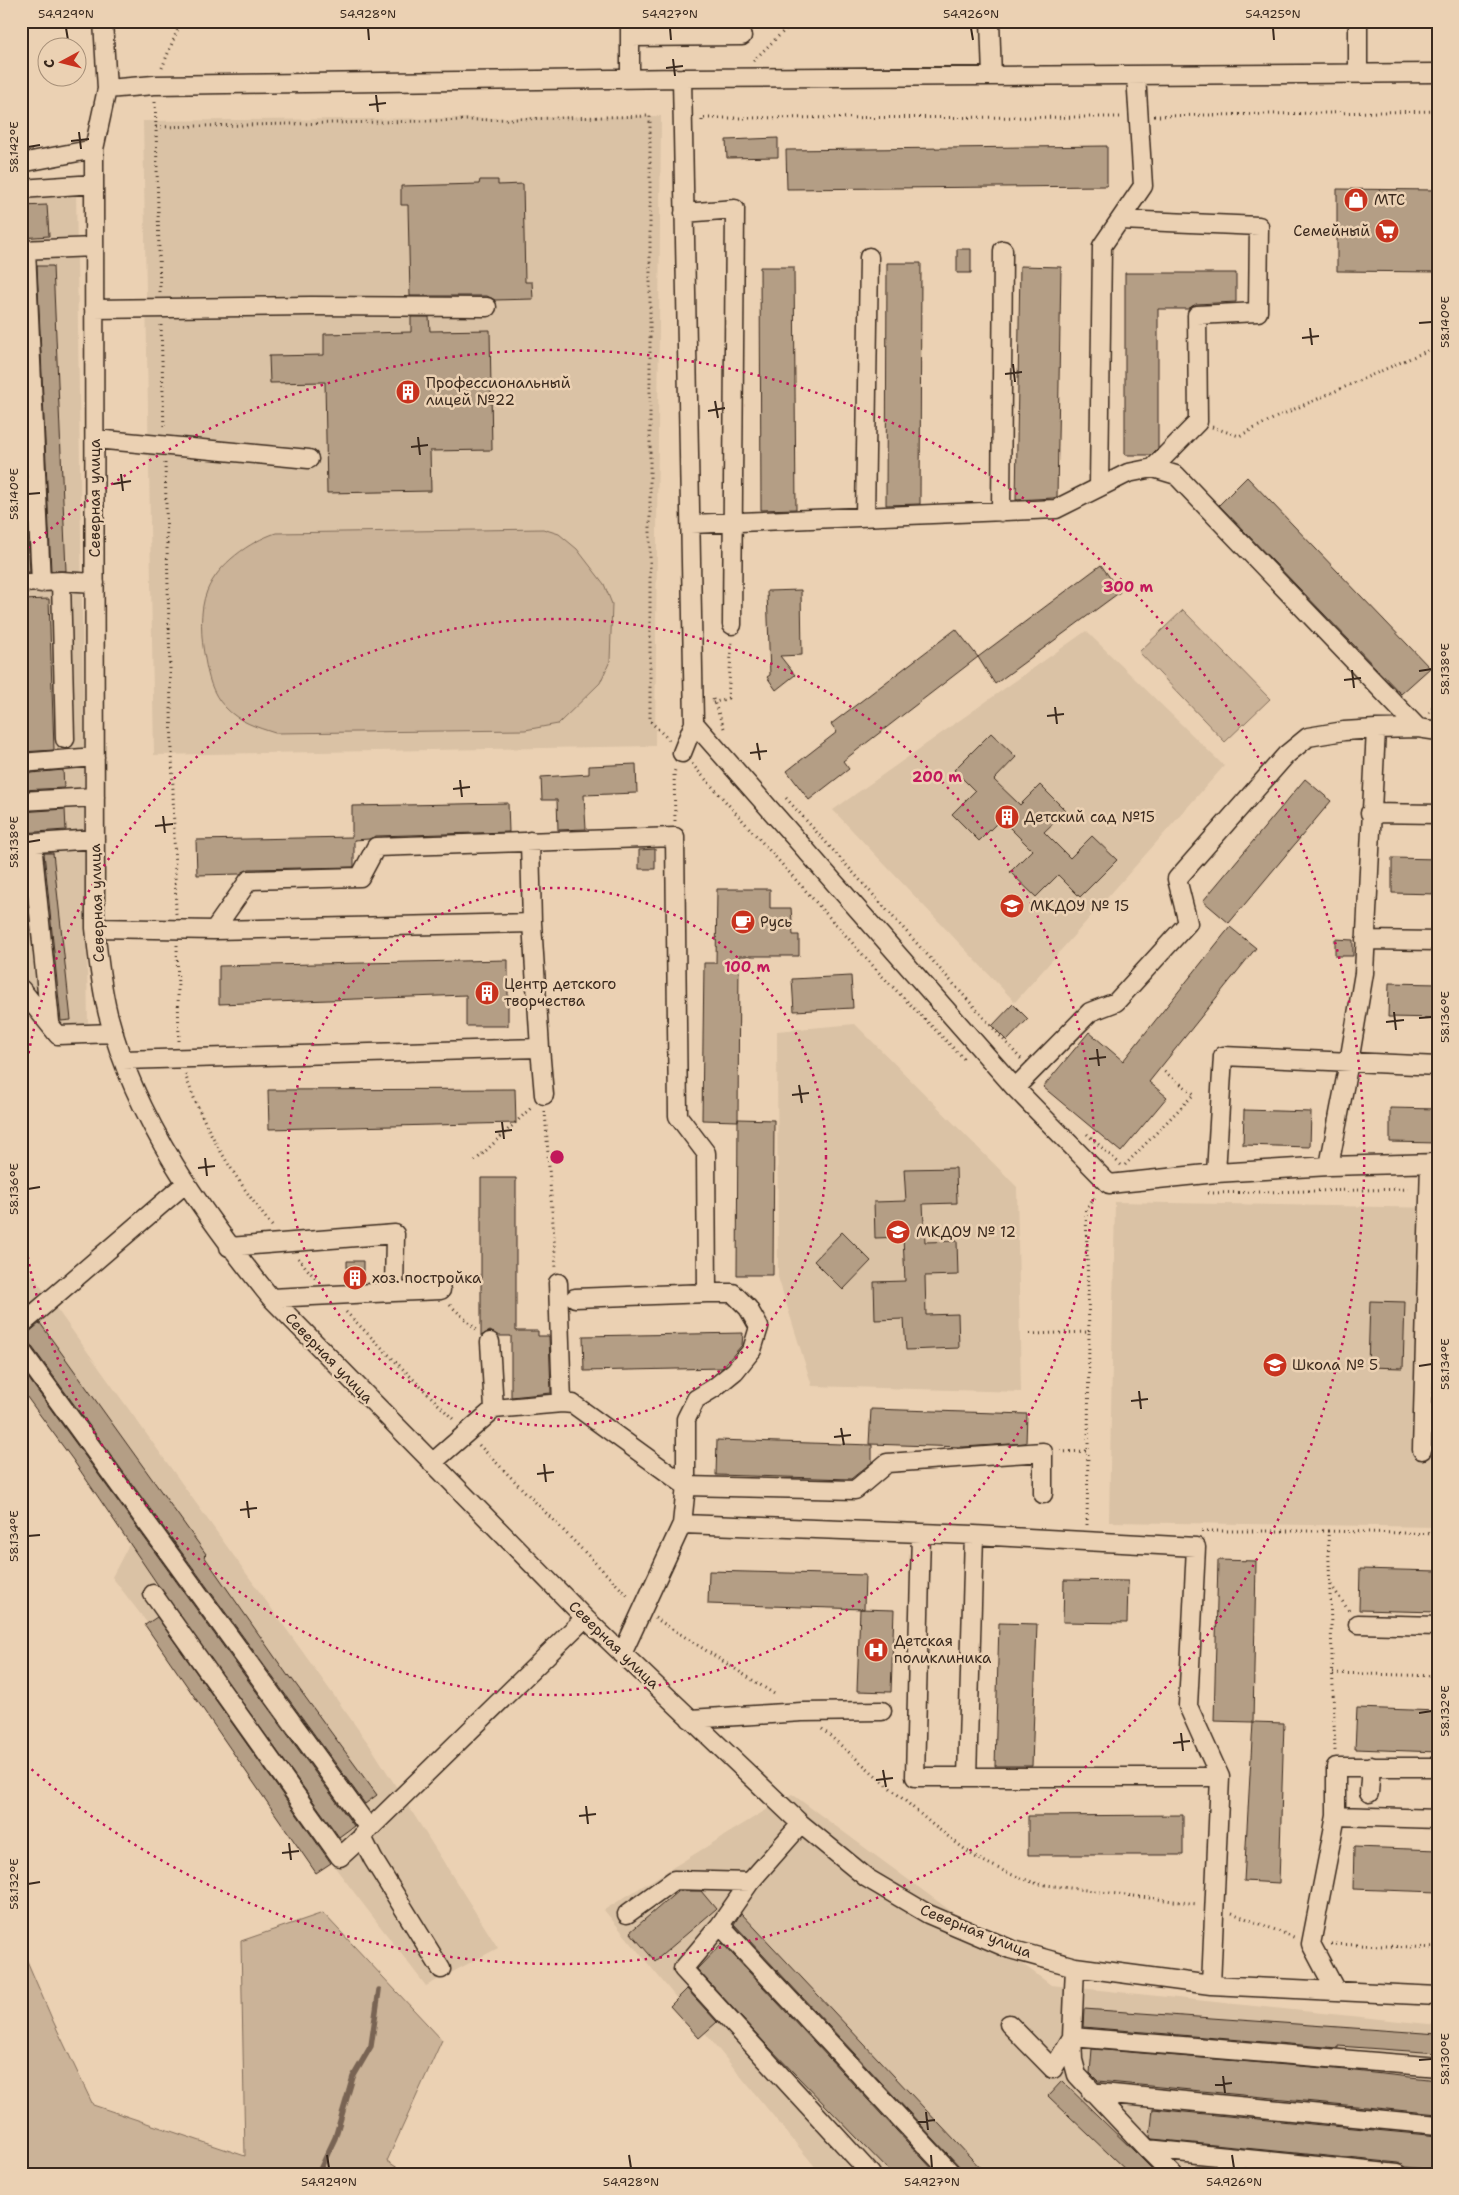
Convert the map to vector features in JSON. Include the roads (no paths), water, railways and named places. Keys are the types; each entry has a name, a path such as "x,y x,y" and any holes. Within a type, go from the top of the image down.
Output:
{"street":[{"name":"Северная улица","path":"103,21 107,89 94,149 95,928 99,970 108,1015 123,1060 151,1123 186,1183 229,1247 271,1298 585,1618 801,1824 867,1878 928,1914 1010,1949 1075,1967 1211,1985 1438,1996"},
{"path":"990,21 992,76"},
{"path":"1358,21 1358,74"},
{"path":"630,79 630,29 742,36"},
{"path":"107,89 154,85 682,78 1438,73"},
{"path":"1099,487 1102,246 1143,186 1136,75"},
{"path":"682,78 694,723 682,753"},
{"path":"21,163 94,149"},
{"path":"21,189 94,184"},
{"path":"684,213 735,209 732,625"},
{"path":"1120,220 1259,226 1258,312 1197,315 1198,422 1153,468"},
{"path":"41,583 24,250 94,247"},
{"path":"1001,512 1003,250"},
{"path":"865,517 869,257"},
{"path":"94,309 311,306 487,307"},
{"path":"95,439 309,459"},
{"path":"691,524 1056,510 1128,473 1153,468 1176,474 1418,728"},
{"path":"61,581 65,739"},
{"path":"21,583 61,581 95,583"},
{"path":"694,723 1016,1088 1109,1184 1216,1173 1328,1166 1434,1163 1422,1450"},
{"path":"1016,1088 1090,1012 1116,1002 1188,923 1177,879 1286,755 1308,737 1344,731 1418,728 1438,731"},
{"path":"1328,1166 1349,1062 1364,973 1370,812 1376,729"},
{"path":"21,763 95,757"},
{"path":"21,801 95,797"},
{"path":"1370,812 1438,814"},
{"path":"214,930 249,880 360,877 376,847 675,837 678,1116 706,1153 707,1293"},
{"path":"50,1022 27,844 95,839"},
{"path":"530,841 532,923 544,1095"},
{"path":"95,928 214,930 532,923"},
{"path":"1365,940 1438,941"},
{"path":"21,989 50,1022 58,1035 114,1033"},
{"path":"123,1060 540,1048"},
{"path":"1216,1173 1223,1056 1438,1066"},
{"path":"21,1325 186,1183"},
{"path":"229,1247 395,1234 394,1292"},
{"path":"558,1283 562,1403"},
{"path":"271,1298 441,1290"},
{"path":"575,1298 733,1293 748,1308 758,1327 752,1350 735,1371 714,1388 703,1393 691,1405 686,1419 686,1486 682,1524 622,1654"},
{"path":"490,1342 494,1409"},
{"path":"21,1350 365,1832 373,1860 441,1969"},
{"path":"432,1463 494,1409 562,1403 573,1404 686,1486 855,1490 888,1463 1043,1452 1043,1494"},
{"path":"682,1524 1086,1540 1196,1547 1188,1706 1220,1777 1211,1985"},
{"path":"921,1533 915,1777 1220,1777"},
{"path":"967,1777 974,1535"},
{"path":"153,1594 340,1857 585,1618"},
{"path":"1358,1624 1438,1626"},
{"path":"690,1719 802,1712 882,1711"},
{"path":"1369,1793 1371,1766"},
{"path":"1336,1991 1311,1944 1336,1816 1336,1767 1438,1768"},
{"path":"1336,1816 1438,1818"},
{"path":"801,1824 750,1882 720,1925 683,1969 871,2174"},
{"path":"627,1914 674,1880 750,1882"},
{"path":"720,1925 952,2174"},
{"path":"1075,1967 1072,2037 1073,2060 1077,2075 1091,2092 1172,2174"},
{"path":"1009,2024 1053,2069 1072,2037"},
{"path":"1072,2037 1438,2067"},
{"path":"1091,2092 1438,2126"},
{"path":"1147,2150 1398,2174"}],"waterway":[{"path":"318,2174 335,2138 353,2077 371,2046 379,1990"}],"place":[{"name":"МТС","path":"1356,200"},
{"name":"Семейный","path":"1387,231"},
{"name":"Профессиональный лицей №22","path":"408,392"},
{"name":"Детский сад №15","path":"1007,817"},
{"name":"МКДОУ № 15","path":"1012,906"},
{"name":"Русь","path":"743,922"},
{"name":"Центр детского творчества","path":"487,993"},
{"name":"МКДОУ № 12","path":"898,1232"},
{"name":"хоз. постройка","path":"355,1278"},
{"name":"Школа № 5","path":"1275,1365"},
{"name":"Детская поликлиника","path":"876,1650"}]}
